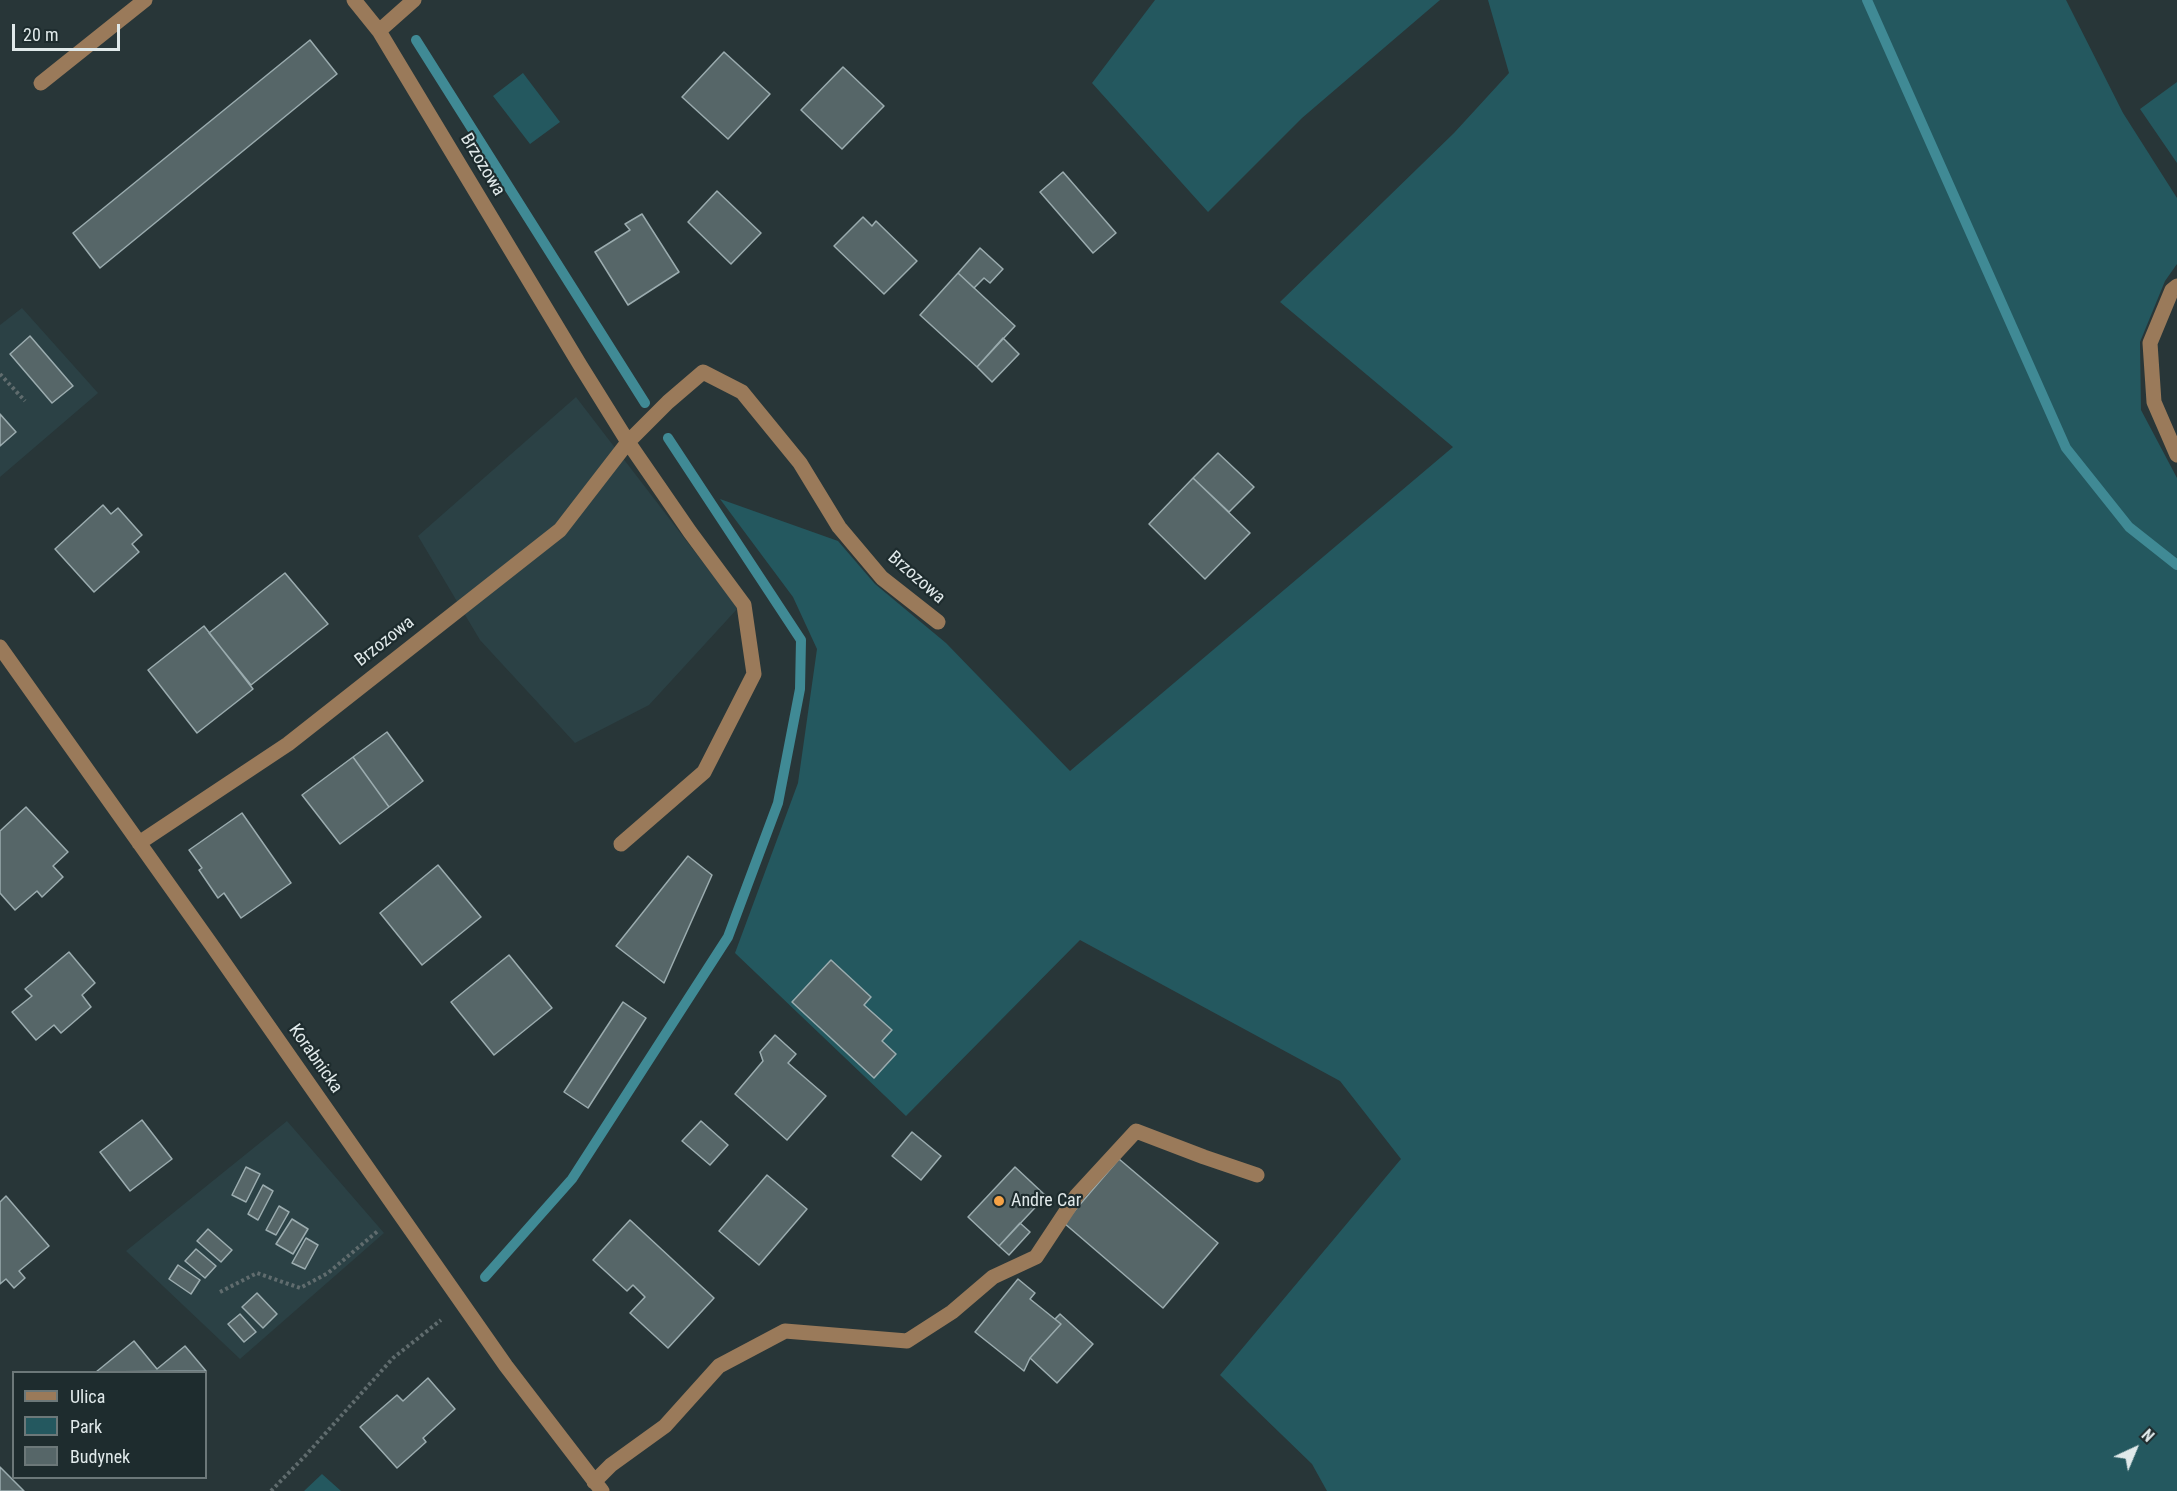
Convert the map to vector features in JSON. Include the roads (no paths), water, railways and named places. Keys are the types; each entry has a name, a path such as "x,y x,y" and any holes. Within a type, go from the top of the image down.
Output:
{"street":[{"path":"42,83 145,0"},
{"name":"Brzozowa","path":"354,0 379,31 628,442 744,605 754,674 704,772 621,844"},
{"path":"379,31 414,0"},
{"path":"2177,286 2172,290 2150,343 2154,402 2177,455"},
{"name":"Brzozowa","path":"140,843 288,744 560,530 628,442 668,402 703,372 742,392 800,463 839,526 882,578 938,622"},
{"name":"Korabnicka","path":"0,647 506,1366 598,1486"},
{"path":"598,1486 611,1465 664,1426 719,1366 785,1331 907,1341 952,1312 993,1277 1036,1257 1077,1195 1136,1131 1257,1175"}],"waterway":[{"path":"1867,0 2066,448 2129,527 2177,565"},
{"path":"416,40 645,403"},
{"path":"485,1277 572,1179 728,937 778,803 800,689 801,640 668,438"}],"place":[{"name":"Andre Car","path":"999,1201"}]}
